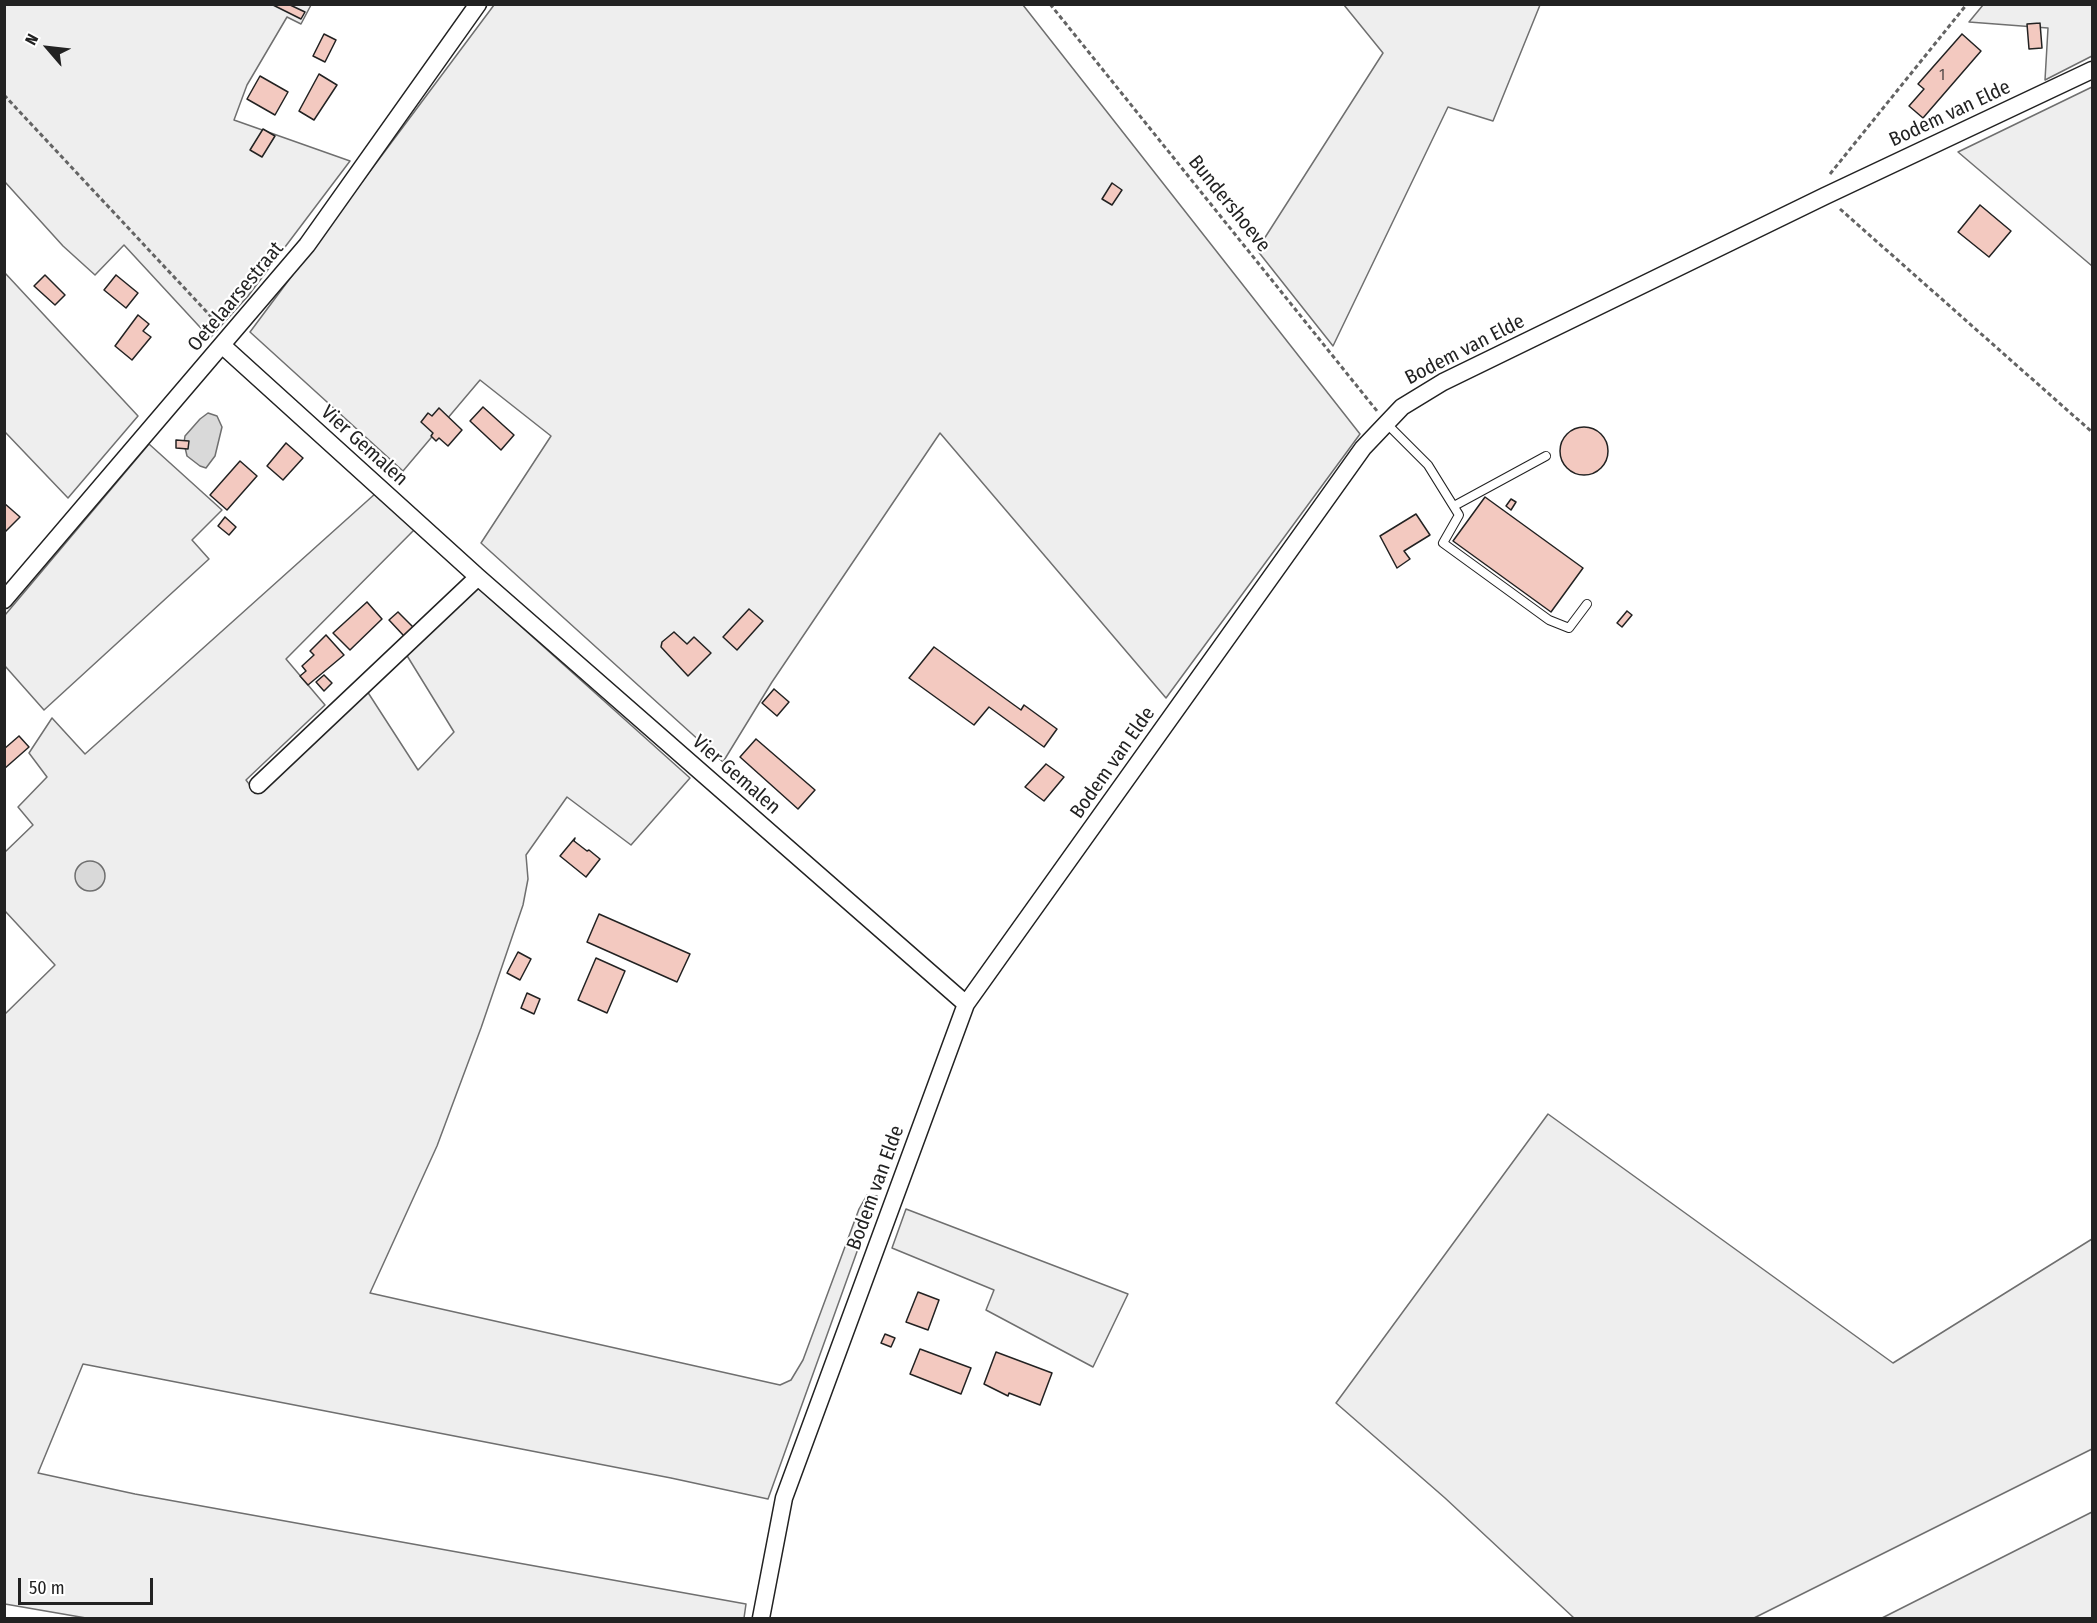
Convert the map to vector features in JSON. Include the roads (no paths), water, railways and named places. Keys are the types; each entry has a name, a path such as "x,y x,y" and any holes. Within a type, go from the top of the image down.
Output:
{"street":[{"name":"Oetelaarsestraat","path":"4,600 307,244 478,4"},
{"name":"Bodem van Elde","path":"761,1618 784,1498 966,1004 1363,448 1385,422 1402,407 1443,382 1825,196 2092,70"},
{"name":"Vier Gemalen","path":"226,341 478,577 966,1004"},
{"path":"258,785 478,577"}],"lane":[{"path":"1385,422 1428,465 1459,515 1443,543 1549,620 1569,628 1587,604"},
{"path":"1454,507 1546,456"}]}
